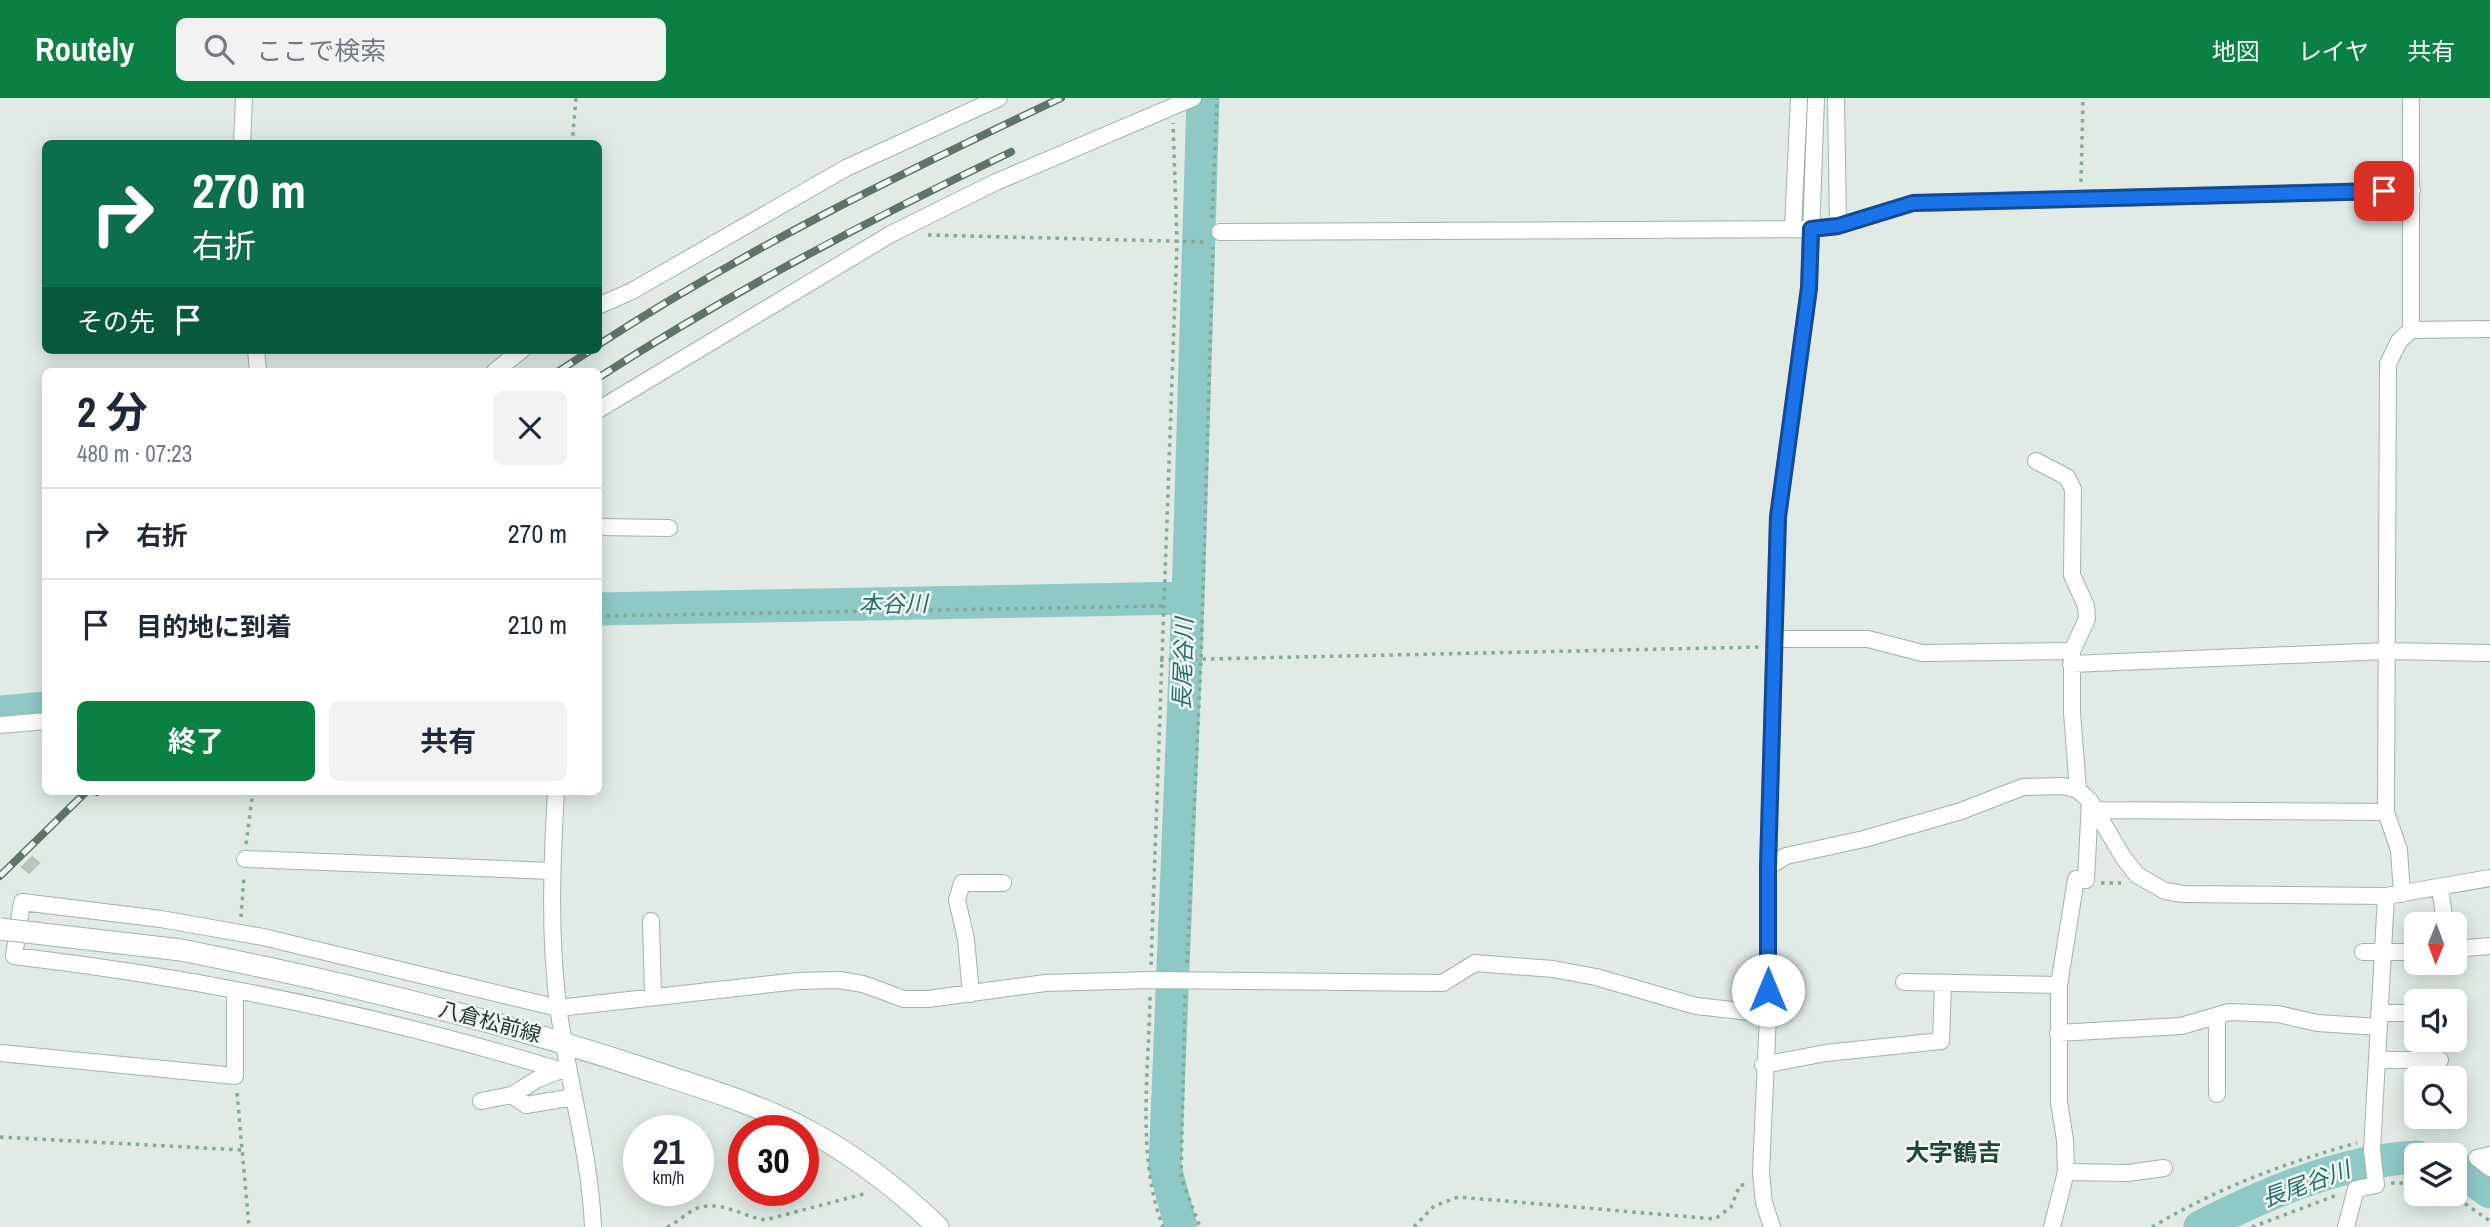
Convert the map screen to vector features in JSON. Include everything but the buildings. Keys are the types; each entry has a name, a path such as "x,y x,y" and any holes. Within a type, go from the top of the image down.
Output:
{"main road":[{"name":"八倉松前線","path":"0,929 181,950 402,999 564,1042 697,1087 797,1125 893,1188 938,1227"}],"street":[{"path":"242,140 244,98"},
{"path":"602,304 632,291 845,168 999,98"},
{"path":"602,408 891,234 996,182 1193,98"},
{"path":"1793,229 1799,98"},
{"path":"1772,1227 1762,1187 1763,1065 1768,1014 1768,867 1778,517 1809,288 1816,98"},
{"path":"1836,98 1838,226"},
{"path":"2411,98 2411,330"},
{"path":"1214,234 1811,229 1838,226 1913,203 2412,190"},
{"path":"2346,1227 2356,1189 2376,1181 2372,1144 2383,953 2399,850 2386,812 2388,364 2399,341 2411,330 2490,329"},
{"path":"499,368 517,354"},
{"path":"2036,461 2067,477 2073,489 2072,575 2086,606 2087,619 2072,657 2088,800 2086,880 2076,879 2059,985 2059,1102 2065,1140 2066,1172 2052,1227"},
{"path":"602,527 669,528"},
{"path":"1775,643 1868,639 1922,653 2072,657 2387,651 2490,653"},
{"path":"0,725 42,721"},
{"path":"1768,867 1786,856 1864,839 1961,811 2023,787 2063,786 2088,800 2386,812"},
{"path":"556,795 551,944 564,1042 565,1071 574,1097 586,1154 593,1227"},
{"path":"2088,800 2137,875 2165,891 2183,894 2394,895 2490,878"},
{"path":"245,859 552,871"},
{"path":"971,994 966,939 957,901 959,892 962,883 1003,883"},
{"path":"2440,887 2443,912"},
{"path":"565,1071 410,1027 235,990 117,968 7,956 22,902 161,919 263,937 558,1008 812,981 863,984 904,999 971,994 1045,982 1184,980 1443,983 1475,963 1577,972 1696,1006 1768,1014"},
{"path":"651,921 653,996"},
{"path":"2468,947 2490,946"},
{"path":"2363,952 2404,952"},
{"path":"1904,982 2059,985"},
{"path":"1763,1065 1826,1053 1941,1041 1943,984"},
{"path":"0,1053 235,1076 235,990"},
{"path":"2058,1033 2181,1026 2229,1012 2278,1014 2317,1023 2379,1020 2404,1015"},
{"path":"2217,1016 2217,1094"},
{"path":"2377,1060 2441,1060"},
{"path":"481,1101 512,1095 536,1080 565,1071"},
{"path":"512,1095 526,1105 574,1097"},
{"path":"2490,1155 2477,1158 2490,1168"},
{"path":"2066,1172 2128,1174 2164,1168"}],"path":[{"path":"572,140 576,98"},
{"path":"1200,1227 1185,1195 1181,1168 1184,980 1201,660 1217,98"},
{"path":"2081,198 2083,98"},
{"path":"1163,1227 1154,1205 1147,1170 1154,980 1160,660 1179,242 1174,106"},
{"path":"891,234 1179,242 1214,234"},
{"path":"602,616 1162,606"},
{"path":"1160,660 1201,660 1212,656 1775,643"},
{"path":"2086,880 2115,885 2137,875"},
{"path":"235,1076 249,1227"},
{"path":"0,1138 242,1150"},
{"path":"2152,1227 2247,1178 2279,1165 2372,1144"},
{"path":"2376,1181 2404,1182"},
{"path":"1414,1227 1434,1206 1458,1197 1715,1219 1731,1207 1740,1185 1762,1187"},
{"path":"667,1227 695,1209 712,1206 722,1205 748,1217 765,1220 893,1188"},
{"path":"2252,1227 2356,1189"},
{"path":"2467,1205 2490,1221"}],"waterway":[{"name":"長尾谷川","path":"1181,1227 1165,1167 1188,598 1203,98"},
{"name":"本谷川","path":"602,609 1188,598"},
{"name":"本谷川","path":"0,712 42,708"},
{"name":"長尾谷川","path":"2200,1227 2251,1202 2305,1181 2360,1165 2404,1158"},
{"name":"長尾谷川","path":"2467,1176 2490,1192"}],"railway":[{"path":"602,342 768,244 1061,98"},
{"path":"602,375 801,258 1011,152"},
{"path":"564,368 585,354"},
{"path":"0,876 83,795"}],"district":[{"name":"大字鶴吉","path":"1953,1153"}],"route":[{"path":"1768,990 1768,867 1778,517 1809,288 1811,229 1838,226 1913,203 2384,191"}]}
